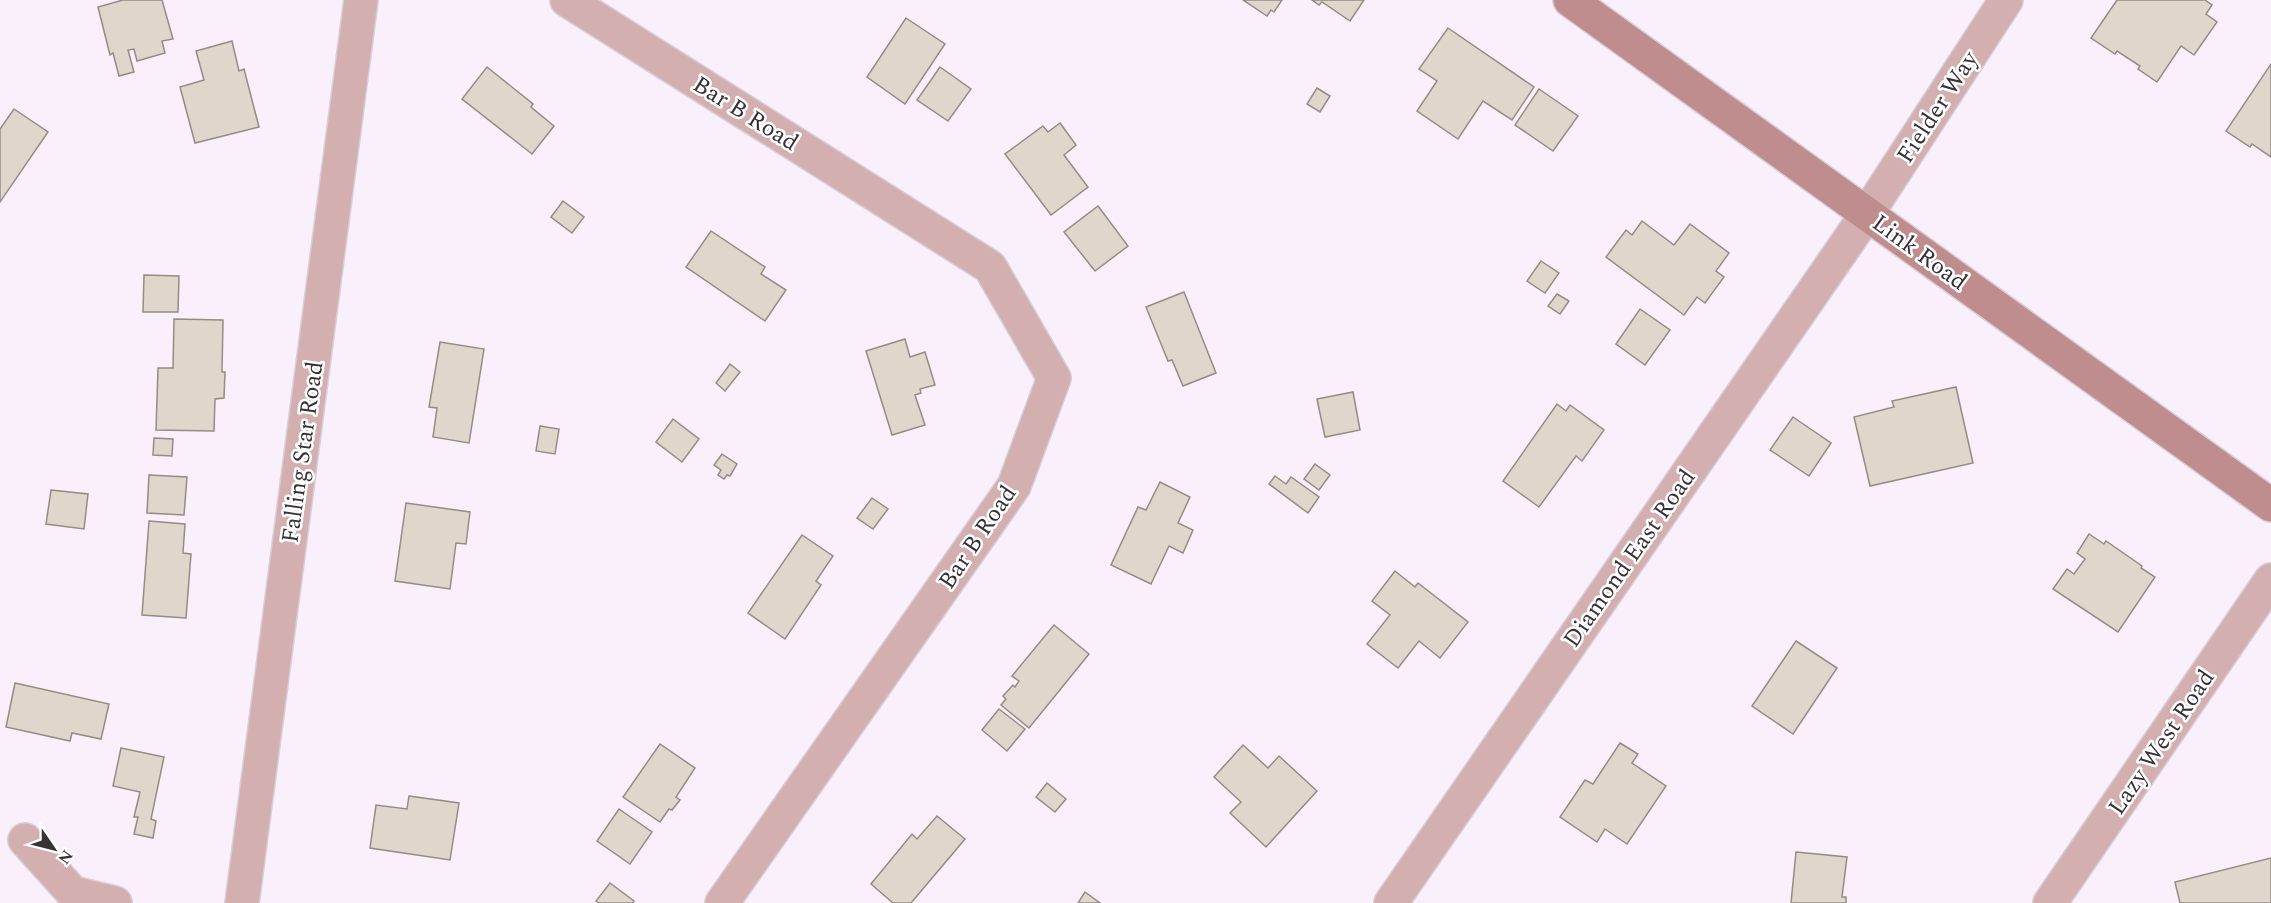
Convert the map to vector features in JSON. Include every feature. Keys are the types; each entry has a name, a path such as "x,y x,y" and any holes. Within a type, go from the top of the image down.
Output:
{"main road":[{"name":"Link Road","path":"1570,0 2271,505"}],"street":[{"name":"Falling Star Road","path":"242,903 361,0"},
{"name":"Bar B Road","path":"567,0 990,267 1053,378 1014,486 722,903"},
{"name":"Fielder Way","path":"1867,214 2006,0"},
{"name":"Diamond East Road","path":"1391,903 1867,214"},
{"name":"Lazy West Road","path":"2050,903 2271,580"},
{"path":"25,840 73,893 115,903"}],"building":[{"path":"123,0 162,0 173,39 162,41 165,53 137,61 134,49 128,50 134,72 119,76 113,53 110,55 98,7"},
{"path":"1243,0 1282,0 1274,12 1271,10 1267,16"},
{"path":"1312,0 1364,0 1350,21 1322,2 1319,5"},
{"path":"2117,0 2205,0 2212,5 2206,14 2217,22 2194,55 2181,46 2157,82 2138,69 2140,66 2117,51 2115,54 2091,38"},
{"path":"906,18 945,44 905,104 867,77"},
{"path":"1448,28 1534,87 1512,120 1483,101 1458,139 1417,111 1437,81 1419,69"},
{"path":"232,41 239,71 244,69 259,127 195,143 180,87 204,80 196,51"},
{"path":"2271,64 2271,157 2252,144 2250,147 2226,131"},
{"path":"487,67 533,104 531,107 554,126 532,154 462,99"},
{"path":"940,67 971,89 948,121 917,100"},
{"path":"1317,88 1330,96 1320,112 1307,104"},
{"path":"1539,89 1578,116 1553,151 1515,125"},
{"path":"14,109 48,132 0,202 0,129"},
{"path":"1060,123 1076,145 1064,155 1088,187 1051,215 1005,154 1043,126 1048,132"},
{"path":"563,201 584,217 572,233 551,217"},
{"path":"1098,206 1128,246 1095,271 1064,232"},
{"path":"1642,221 1674,245 1690,224 1729,253 1716,271 1724,277 1705,303 1697,297 1684,315 1606,257 1626,230 1632,235"},
{"path":"711,231 765,267 761,274 786,290 765,321 686,267"},
{"path":"1541,261 1559,273 1545,293 1527,281"},
{"path":"144,275 179,276 178,312 143,312"},
{"path":"1184,292 1216,373 1183,386 1172,360 1168,361 1146,307"},
{"path":"1557,294 1569,301 1560,314 1548,306"},
{"path":"1640,309 1670,330 1645,365 1616,344"},
{"path":"174,319 223,320 224,398 215,399 214,431 156,430 158,368 173,368"},
{"path":"905,339 910,357 925,352 935,385 920,389 921,393 915,395 925,425 892,435 866,351"},
{"path":"440,342 484,349 469,443 433,437 437,408 429,407"},
{"path":"730,364 740,372 725,391 716,383"},
{"path":"1956,387 1973,463 1870,486 1854,417 1894,407 1892,401"},
{"path":"1353,392 1360,430 1325,437 1317,399"},
{"path":"1557,404 1566,411 1570,405 1604,430 1582,461 1576,456 1539,507 1503,481"},
{"path":"1793,417 1831,443 1809,476 1770,450"},
{"path":"673,419 699,439 682,462 656,442"},
{"path":"540,426 559,429 555,454 536,451"},
{"path":"154,438 173,439 172,456 153,455"},
{"path":"722,454 737,464 730,476 727,475 724,479 718,475 721,470 714,465"},
{"path":"1315,464 1330,475 1319,490 1304,479"},
{"path":"149,475 187,477 184,515 147,513"},
{"path":"1275,476 1286,484 1291,477 1319,497 1308,513 1269,484"},
{"path":"1160,482 1190,497 1178,523 1193,530 1183,553 1169,546 1151,584 1111,565 1138,507 1146,510"},
{"path":"51,490 88,494 84,529 46,524"},
{"path":"872,498 888,509 873,529 857,518"},
{"path":"406,503 470,512 466,544 456,543 450,589 395,581"},
{"path":"149,521 185,524 183,553 191,554 186,618 142,615"},
{"path":"2089,534 2104,544 2106,541 2155,577 2118,632 2053,589 2067,569 2074,574 2085,559 2077,553"},
{"path":"802,535 833,556 816,581 821,585 785,639 748,613"},
{"path":"1395,571 1415,587 1418,583 1468,622 1440,658 1419,641 1398,668 1367,644 1390,615 1372,601"},
{"path":"1054,625 1089,654 1029,728 1001,705 1006,699 1003,696 1013,685 1015,687 1019,681 1012,676"},
{"path":"1796,641 1837,668 1793,734 1752,706"},
{"path":"15,683 109,704 101,739 72,733 70,741 6,727"},
{"path":"999,709 1025,729 1007,751 982,730"},
{"path":"1620,743 1638,754 1632,763 1666,786 1627,844 1605,829 1597,842 1560,817 1585,780 1593,784"},
{"path":"660,744 695,768 676,797 680,800 672,810 669,809 660,822 623,797"},
{"path":"1243,745 1268,768 1279,756 1317,791 1266,847 1230,813 1241,802 1214,777"},
{"path":"121,748 164,757 151,819 156,821 153,838 134,834 138,817 134,817 140,792 113,786"},
{"path":"1047,783 1066,799 1055,812 1036,797"},
{"path":"409,796 459,803 450,860 370,848 376,805 407,809"},
{"path":"619,809 652,832 630,864 597,841"},
{"path":"937,816 965,839 911,903 893,903 871,884 912,834 917,839"},
{"path":"1796,852 1847,857 1842,897 1846,897 1846,903 1791,903"},
{"path":"2271,858 2271,903 2180,903 2175,882"},
{"path":"610,883 634,901 633,903 599,903 596,901"},
{"path":"1085,892 1100,903 1078,903"}]}
